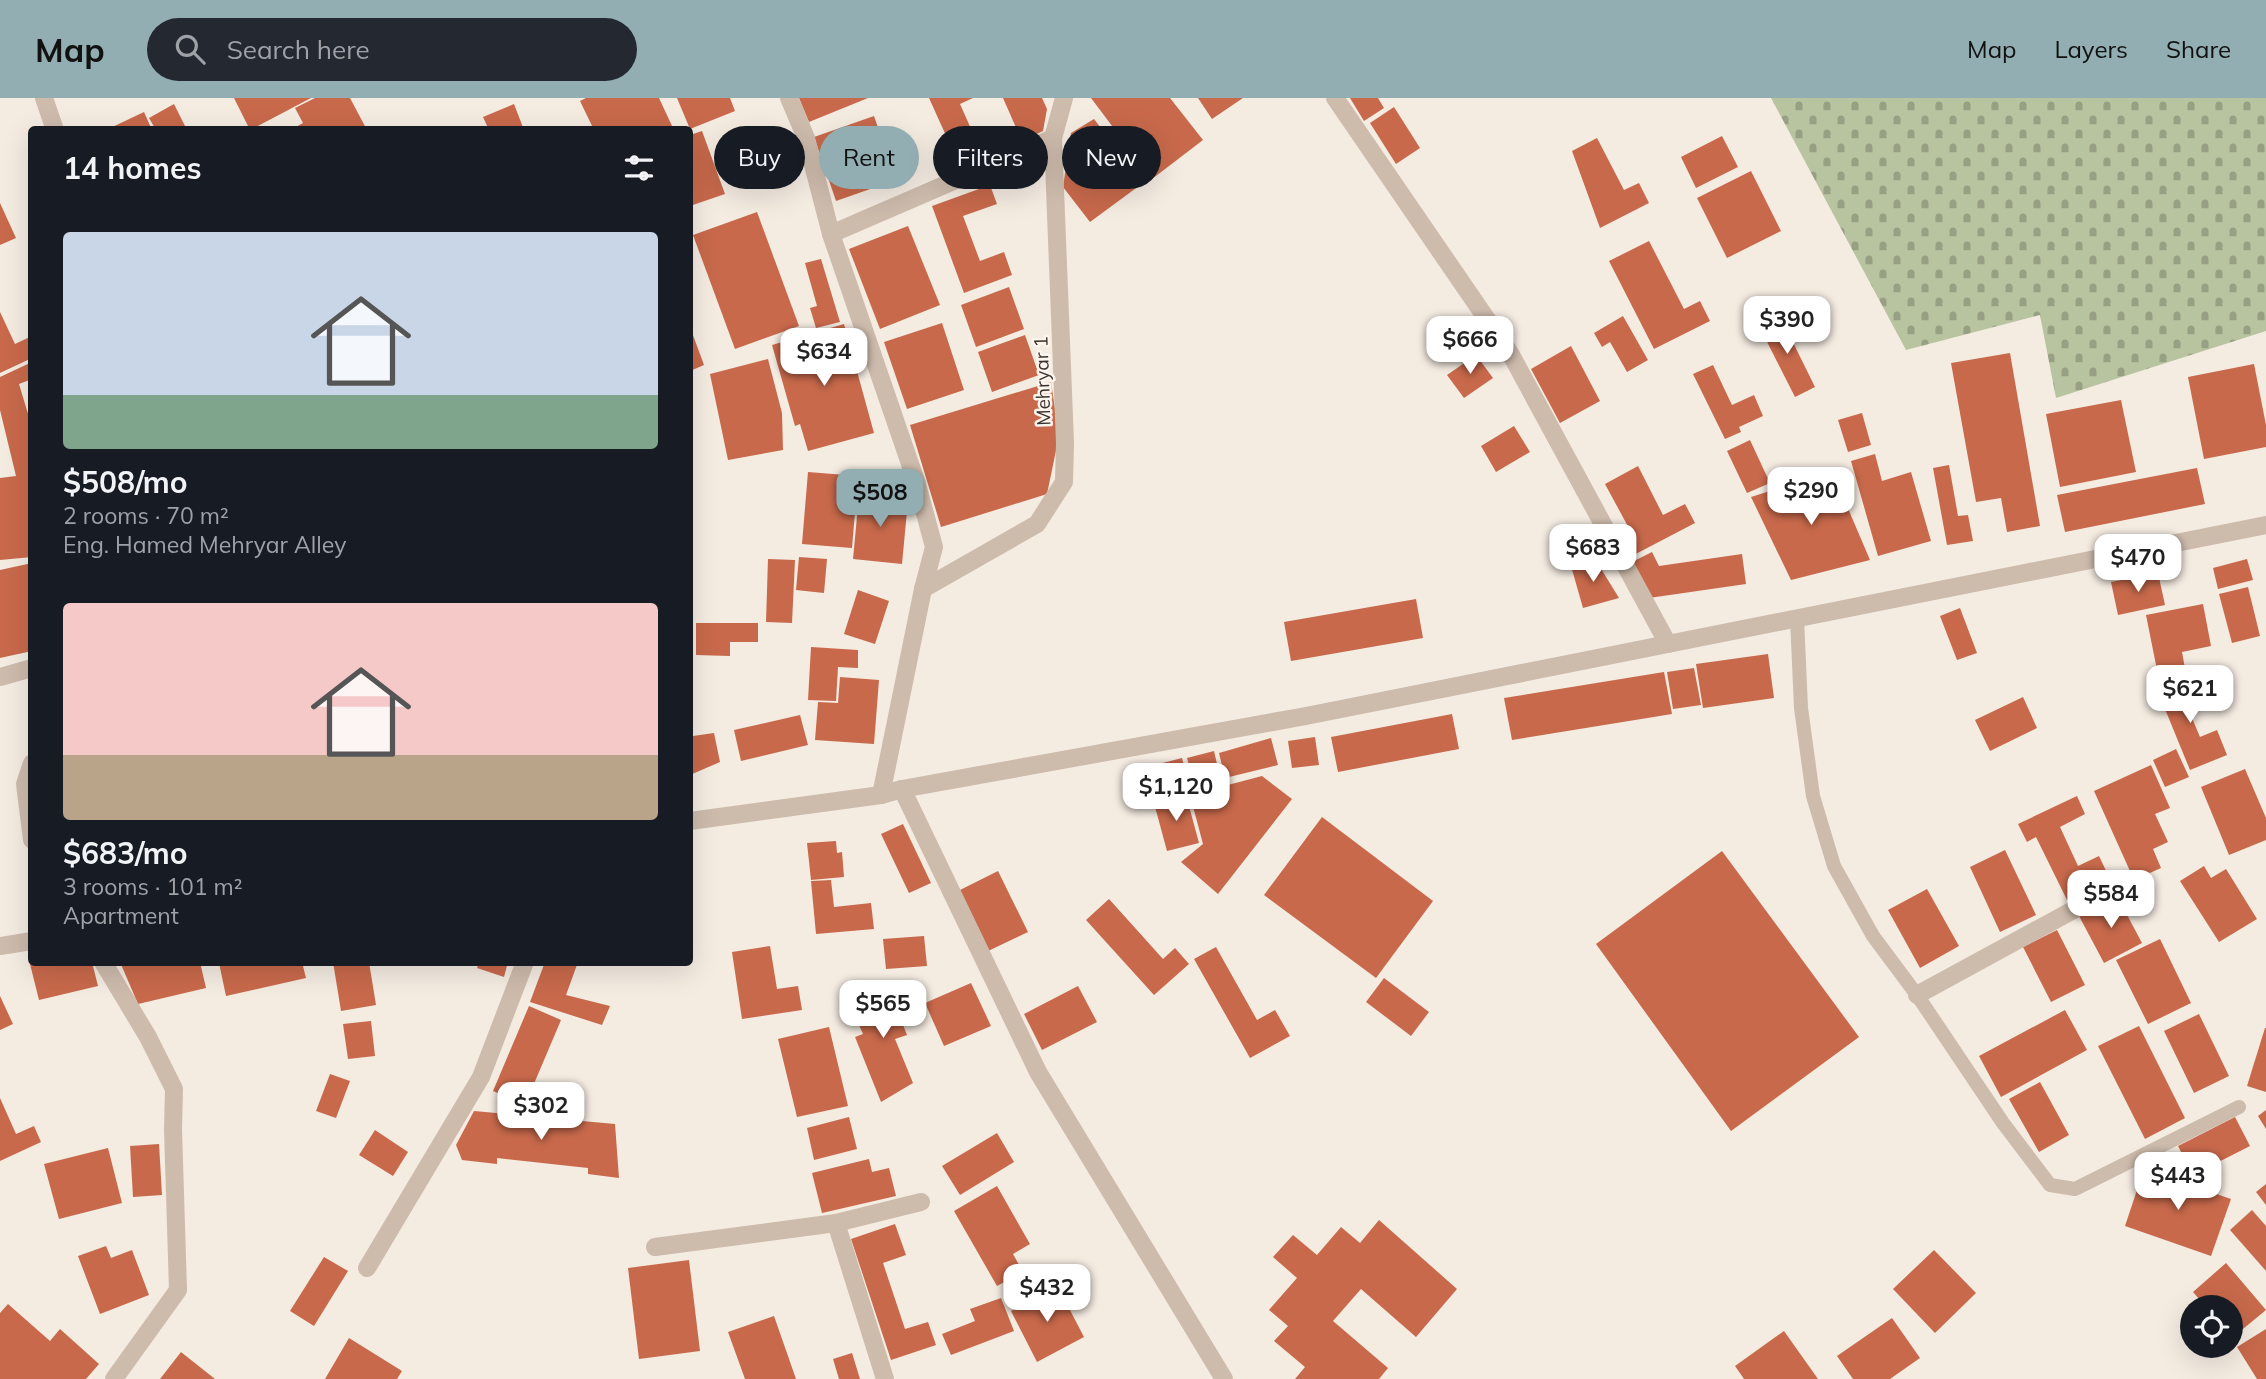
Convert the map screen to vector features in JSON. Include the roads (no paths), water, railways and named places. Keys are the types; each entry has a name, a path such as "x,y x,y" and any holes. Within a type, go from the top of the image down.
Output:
{"street":[{"path":"44,98 54,126"},
{"path":"789,98 806,138 831,234 917,484 934,547 881,795"},
{"name":"Mehryar 1","path":"923,589 1037,524 1064,482 1065,429 1053,138 1063,98"},
{"path":"1335,98 1510,353 1668,644"},
{"path":"831,234 1053,138"},
{"path":"693,821 881,795 1306,716 2266,525"},
{"path":"0,677 28,668"},
{"path":"28,774 24,784 28,812"},
{"path":"902,789 1038,1072 1224,1379"},
{"path":"1917,995 2099,895"},
{"path":"0,946 28,942"},
{"path":"105,966 148,1037 174,1089 178,1290 114,1379"},
{"path":"367,1268 481,1077 523,966"},
{"path":"656,1247 836,1223 921,1202"},
{"path":"836,1223 885,1379"}],"lane":[{"path":"1797,618 1801,708 1813,796 1835,866 1873,936 1917,995 2003,1123 2050,1185 2075,1189 2239,1107"}]}
